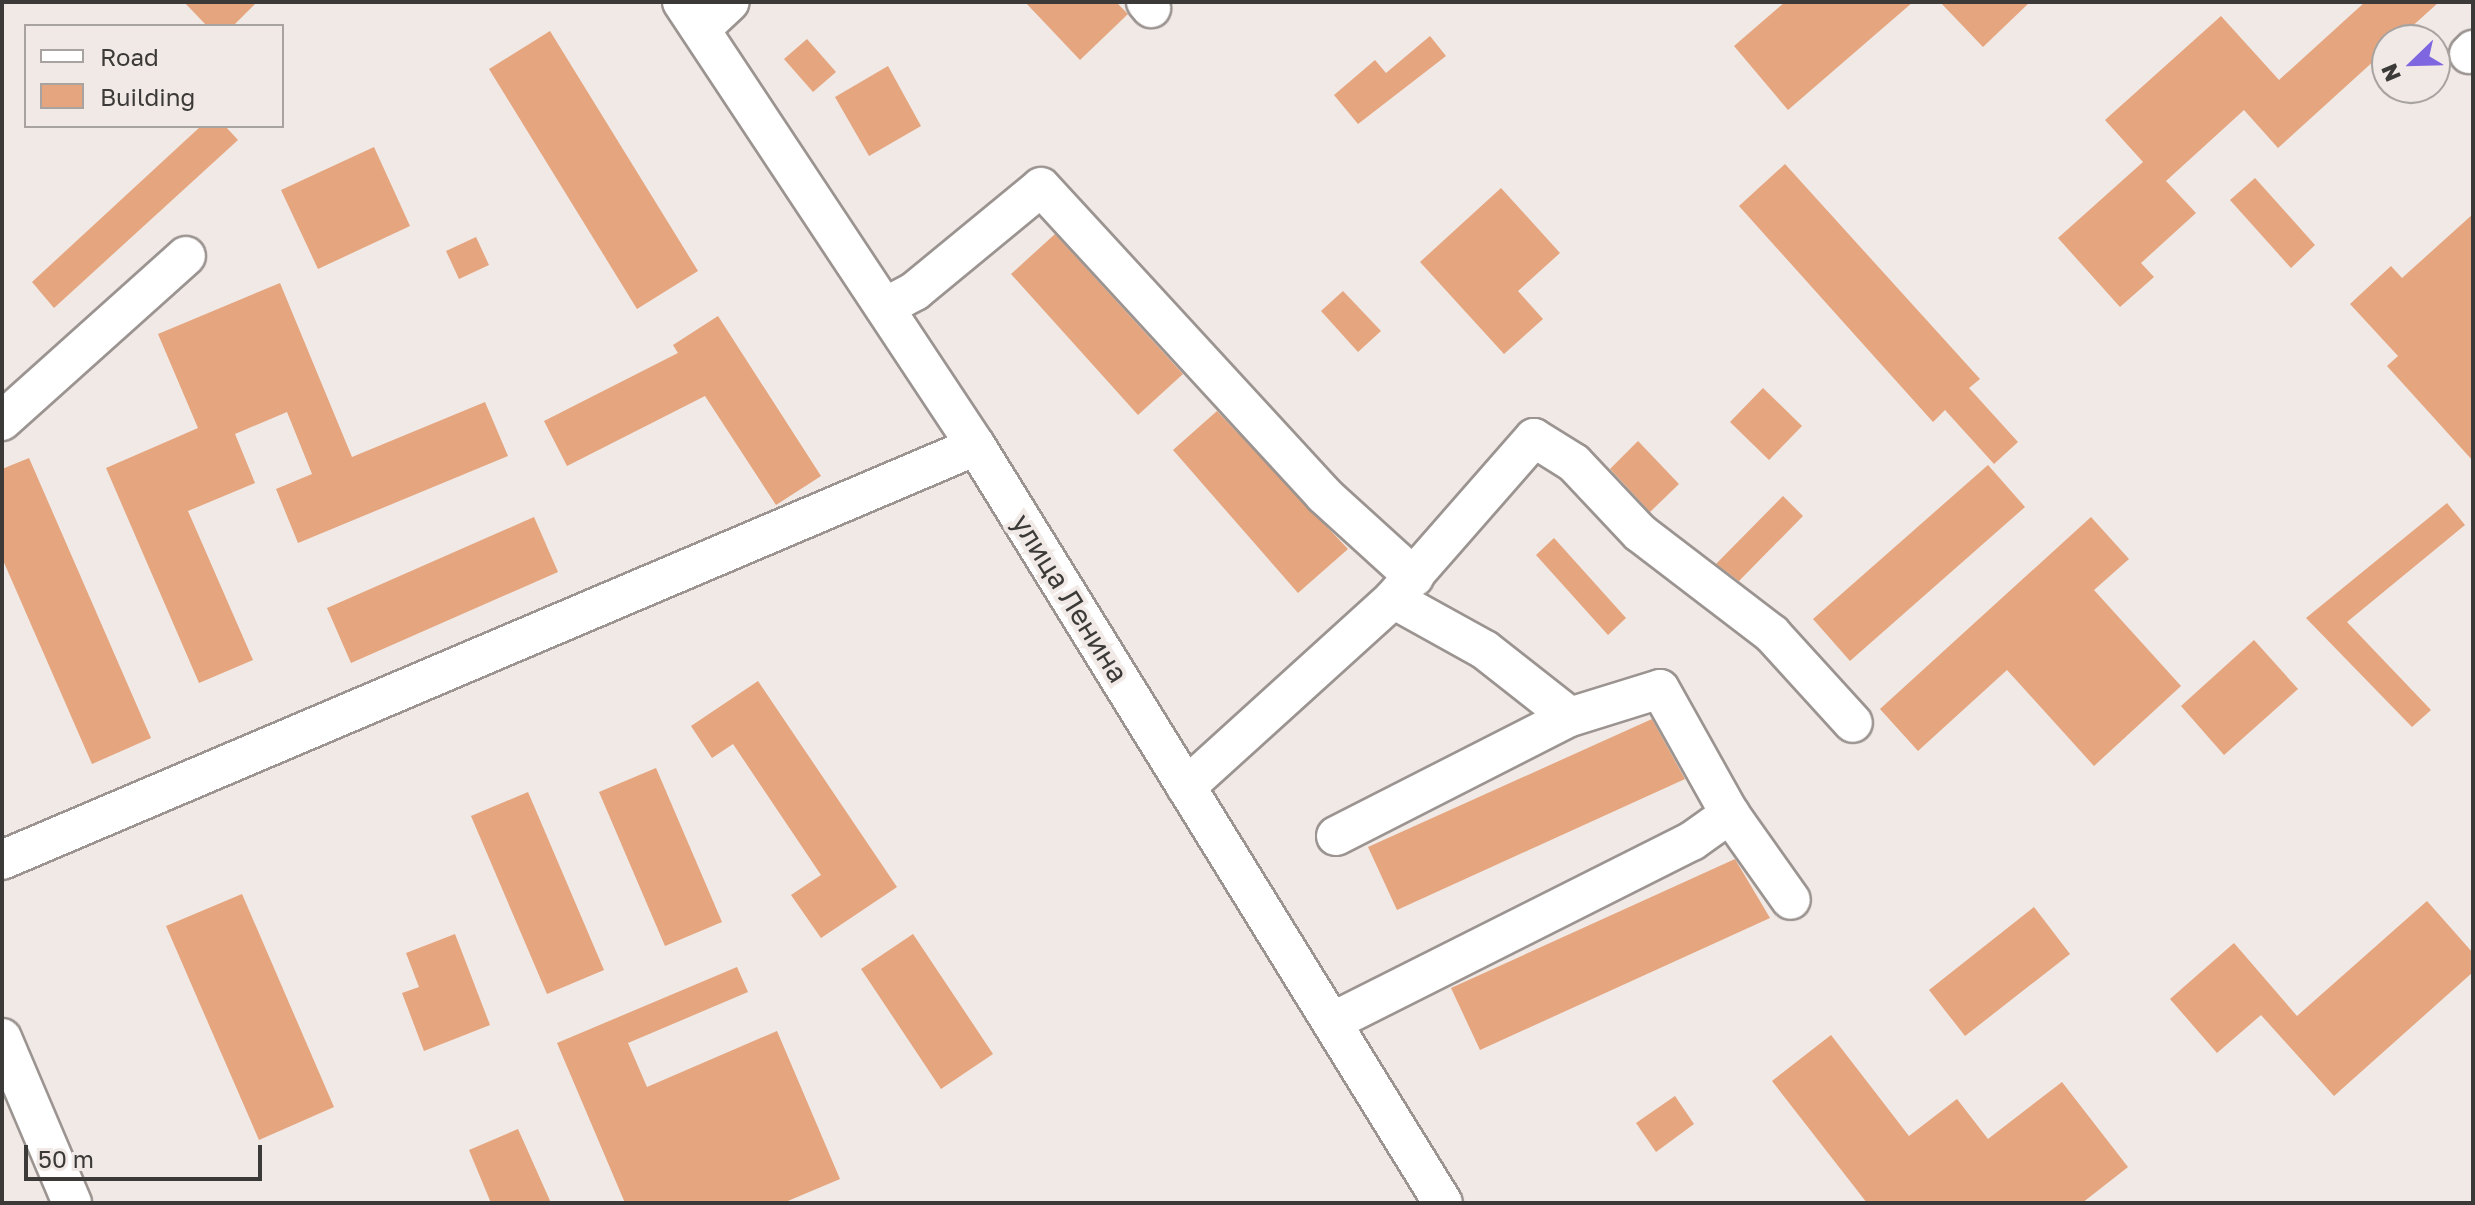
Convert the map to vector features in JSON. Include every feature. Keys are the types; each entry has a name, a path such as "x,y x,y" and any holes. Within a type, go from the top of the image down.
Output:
{"street":[{"name":"улица Ленина","path":"706,10 1443,1203"},
{"path":"887,306 915,291 1041,187 1324,495 1404,588 1570,717"},
{"path":"2,421 186,256"},
{"path":"1186,787 1404,588 1534,438 1574,463 1640,533 1772,634 1853,723"},
{"path":"2,860 976,446"},
{"path":"1336,836 1570,717 1660,689 1730,814 1791,900"},
{"path":"1332,1022 1641,868 1730,814"},
{"path":"3,1043 72,1203"}],"building":[{"path":"184,2 257,2 235,24 205,24"},
{"path":"1025,2 1116,2 1128,14 1080,60"},
{"path":"1785,2 1913,2 1788,110 1734,46"},
{"path":"1940,2 2030,2 1983,47"},
{"path":"2365,2 2439,2 2415,24 2371,24 2371,64 2278,148 2244,110 2166,181 2196,213 2141,263 2154,277 2120,307 2058,238 2143,162 2105,120 2221,16 2279,80"},
{"path":"550,31 698,271 637,309 489,69"},
{"path":"1430,36 1446,56 1358,124 1334,95 1375,60 1386,73"},
{"path":"807,39 836,72 813,92 784,59"},
{"path":"888,66 921,126 869,156 835,97"},
{"path":"199,128 227,128 238,140 54,308 32,282"},
{"path":"374,147 410,226 318,269 281,190"},
{"path":"1785,164 1980,379 1969,388 2018,442 1994,464 1945,410 1933,422 1739,206"},
{"path":"2255,178 2315,245 2291,268 2230,200"},
{"path":"1501,188 1560,253 1518,291 1543,319 1504,354 1420,262"},
{"path":"2473,214 2473,461 2387,366 2398,356 2350,304 2391,266 2402,278"},
{"path":"1055,234 1183,374 1138,415 1011,274"},
{"path":"476,237 489,265 459,279 446,251"},
{"path":"280,283 352,457 485,402 508,456 298,543 276,489 312,474 287,412 235,434 255,483 188,511 253,660 199,683 106,468 198,428 158,334"},
{"path":"1343,291 1381,331 1358,352 1321,311"},
{"path":"718,316 821,476 776,505 705,396 567,466 544,421 678,353 673,345"},
{"path":"1763,388 1802,426 1769,460 1730,422"},
{"path":"1217,411 1348,549 1298,593 1173,450"},
{"path":"1638,441 1679,484 1650,512 1610,469"},
{"path":"29,458 151,738 92,764 2,558 2,469"},
{"path":"1988,465 2025,507 1850,661 1813,619"},
{"path":"1783,496 1803,516 1739,581 1716,564"},
{"path":"2447,503 2465,525 2347,622 2431,710 2412,727 2306,618"},
{"path":"534,517 558,572 351,663 327,608"},
{"path":"2091,517 2129,559 2094,590 2181,686 2094,766 2007,670 1918,751 1880,709"},
{"path":"1554,538 1626,618 1608,635 1536,555"},
{"path":"2254,640 2298,689 2224,755 2181,706"},
{"path":"758,681 897,887 821,938 791,895 821,875 733,744 712,758 691,726"},
{"path":"1652,719 1685,779 1397,910 1368,847"},
{"path":"656,768 722,922 665,946 599,792"},
{"path":"528,792 604,970 547,994 471,816"},
{"path":"1735,859 1770,918 1480,1050 1451,988"},
{"path":"242,894 334,1107 259,1140 166,926"},
{"path":"2427,901 2473,953 2473,972 2334,1096 2261,1015 2217,1053 2170,999 2234,943 2297,1016"},
{"path":"2034,907 2070,954 1965,1036 1929,990"},
{"path":"455,934 490,1025 424,1051 402,993 419,987 406,953"},
{"path":"913,934 993,1054 941,1089 861,969"},
{"path":"737,967 748,992 628,1043 647,1087 777,1031 840,1179 783,1203 625,1203 557,1043"},
{"path":"1831,1035 1909,1136 1957,1099 1988,1139 2062,1082 2128,1167 2082,1203 1867,1203 1772,1081"},
{"path":"1675,1096 1694,1124 1656,1152 1636,1123"},
{"path":"518,1129 551,1203 491,1203 469,1150"}]}
